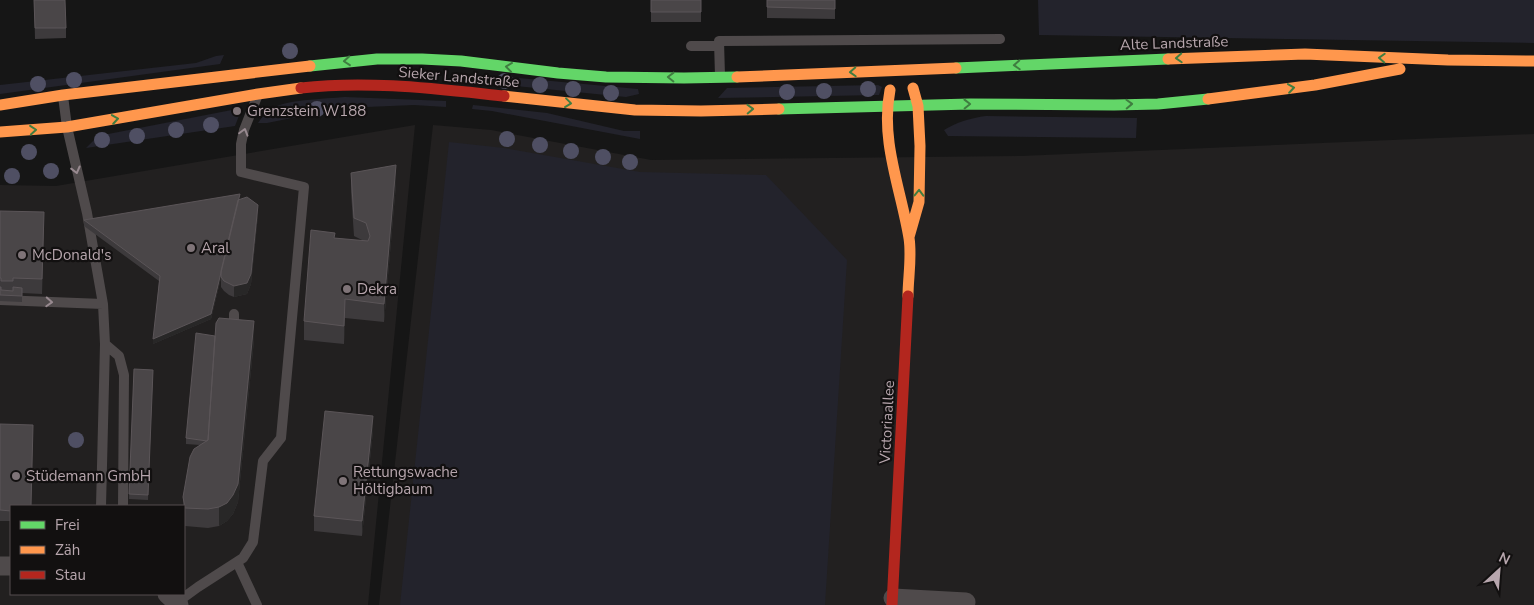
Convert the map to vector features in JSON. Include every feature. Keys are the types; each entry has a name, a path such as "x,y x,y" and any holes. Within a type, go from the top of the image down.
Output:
{"main road":[{"name":"Alte Landstraße","path":"902,70 1305,54 1448,60 1534,61"},
{"name":"Sieker Landstraße","path":"0,105 63,95 267,70 377,59 461,61 606,77 717,82 902,70"},
{"name":"Alte Landstraße","path":"918,106 1158,104 1223,98 1306,86 1448,60"},
{"name":"Victoriaallee","path":"892,602 909,240 919,202 920,146 918,106 912,87 902,70 894,80 886,106 892,166 909,240"},
{"name":"Sieker Landstraße","path":"0,132 67,127 258,94 353,85 426,88 635,110 703,107 918,106"}],"street":[{"path":"892,602 966,602"}],"lane":[{"path":"717,82 719,41 1000,39"},
{"path":"691,46 719,46"},
{"path":"185,594 243,558 253,542 263,461 281,438 304,187 241,172 242,137 258,94"},
{"path":"63,95 67,127 87,213 103,304 105,344 101,505"},
{"path":"0,300 103,304"},
{"path":"234,314 234,338"},
{"path":"105,344 119,356 124,375 123,505"},
{"path":"237,562 257,605"}],"shaded area":[{"path":"1038,0 1534,0 1534,43 1039,35"},
{"path":"224,55 220,64 0,94 0,85 196,63"},
{"path":"476,74 638,89 639,94 626,97 476,82"},
{"path":"878,85 882,87 879,95 718,98 727,88"},
{"path":"345,97 446,101 446,107 414,105 342,108 267,123 258,123 267,111 283,104 304,100"},
{"path":"473,105 547,113 624,131 640,131 640,139 492,111 472,109"},
{"path":"242,108 235,126 86,148 98,136"},
{"path":"986,116 1137,118 1136,138 948,136 944,130 964,121"},
{"path":"415,125 368,605 0,605 0,185 56,186"},
{"path":"433,125 491,130 651,160 1021,156 1534,134 1534,605 379,605"},
{"path":"449,142 504,148 640,172 766,175 847,260 825,605 400,605"}],"building":[{"path":"34,0 65,0 66,28 35,28"},
{"path":"651,0 701,0 701,12 651,12"},
{"path":"767,0 835,0 835,9 767,7"},
{"name":"Dekra","path":"396,165 384,304 345,299 344,326 304,321 311,230 335,233 334,238 368,241 370,236 366,223 354,218 351,173"},
{"path":"240,194 211,314 153,339 160,276 84,220"},
{"path":"247,197 258,205 251,274 247,283 234,286 224,281 221,277 221,271 238,200"},
{"name":"McDonald's","path":"0,211 44,212 42,279 13,278 13,281 1,281"},
{"path":"0,287 1,290 13,291 13,287 22,288 22,296 0,295"},
{"path":"219,318 254,321 238,484 227,503 219,507 208,509 185,508 183,497 190,457 194,449 208,440 216,323"},
{"path":"196,333 215,336 207,441 186,438"},
{"path":"134,369 153,370 148,495 129,494"},
{"name":"Rettungswache Höltigbaum","path":"325,411 373,416 362,521 314,516"},
{"name":"Stüdemann GmbH","path":"0,424 33,425 31,505 10,505 10,511 0,510"}],"traffic: fast":[{"path":"310,66 377,59 422,59 461,61 606,77 737,77"},
{"path":"956,68 1168,59"},
{"path":"779,109 970,104 1158,104 1208,99"}],"traffic: slow":[{"path":"1168,59 1305,54 1448,60 1534,61"},
{"path":"0,105 63,95 310,66"},
{"path":"737,77 956,68"},
{"path":"1208,99 1315,85 1400,69"},
{"path":"0,132 67,127 301,88"},
{"path":"909,237 919,202 920,146 918,106 913,88"},
{"path":"890,90 888,109 890,146 910,245 908,296"},
{"path":"504,96 635,110 779,109"}],"traffic: jam":[{"path":"301,88 377,85 504,96"},
{"path":"892,605 908,296"}],"place":[{"name":"Grenzstein W188","path":"237,111"},
{"name":"Aral","path":"191,248"},
{"name":"McDonald's","path":"22,255"},
{"name":"Dekra","path":"347,289"},
{"name":"Stüdemann GmbH","path":"16,476"},
{"name":"Rettungswache Höltigbaum","path":"343,481"}]}
